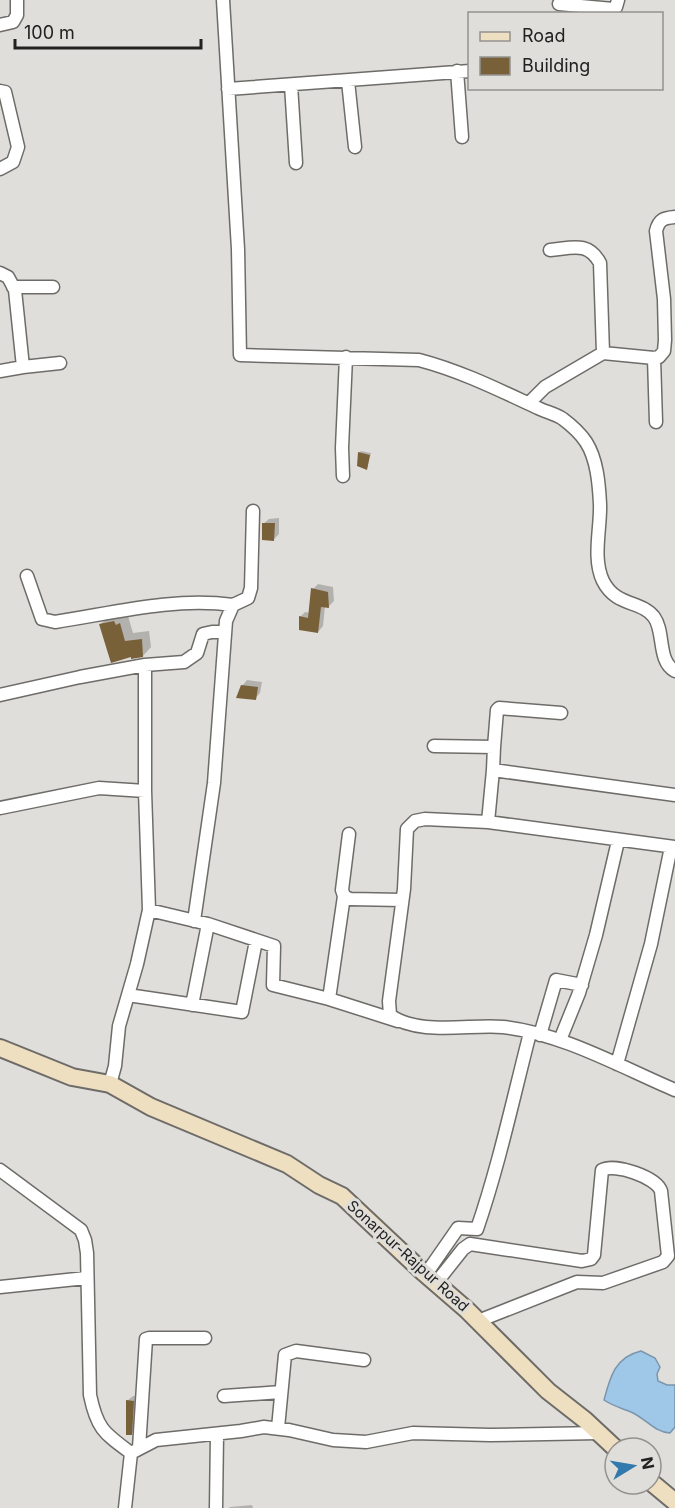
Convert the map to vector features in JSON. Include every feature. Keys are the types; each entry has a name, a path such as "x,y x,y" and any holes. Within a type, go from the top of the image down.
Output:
{"main road":[{"name":"Sonarpur-Rajpur Road","path":"0,1048 72,1077 110,1084 151,1107 287,1164 319,1185 342,1196 478,1321 548,1391 603,1437"},
{"path":"663,1492 675,1502"}],"street":[{"path":"0,26 13,22 17,0"},
{"path":"223,0 238,249 240,356 419,360 445,366 561,417 585,441 594,458 600,503 598,562 603,580 614,596 646,610 654,618 659,628 665,661 675,671"},
{"path":"559,4 613,9 618,0"},
{"path":"228,89 463,71 462,138"},
{"path":"348,81 355,147"},
{"path":"291,85 296,163"},
{"path":"0,92 5,92 18,147 13,162 0,169"},
{"path":"529,403 545,387 603,353 654,358 659,357 664,351 664,299 656,231 658,223 663,218 675,217"},
{"path":"550,250 580,247 594,253 600,263 603,353"},
{"path":"0,273 8,277 13,287 23,366"},
{"path":"13,287 53,287"},
{"path":"343,476 346,357"},
{"path":"654,358 656,422"},
{"path":"0,371 23,366 60,363"},
{"path":"27,576 42,619 55,622 106,612 164,605 211,602 232,604 248,598 251,588 252,511"},
{"path":"194,921 214,783 224,632 232,604"},
{"path":"0,695 146,665 184,662 197,653 203,634 224,632"},
{"path":"110,1084 115,1066 119,1026 137,964 148,910 145,791 146,665"},
{"path":"488,822 497,710 499,708 561,713"},
{"path":"434,746 494,747"},
{"path":"493,771 675,795"},
{"path":"0,808 99,788 145,791"},
{"path":"398,1021 390,1015 388,1001 402,900 407,829 415,821 425,819 488,822 673,847 651,944 617,1065"},
{"path":"329,999 344,896 342,890 349,834"},
{"path":"560,1040 582,985 618,841"},
{"path":"344,896 350,899 402,900"},
{"path":"148,910 208,924 274,946 273,985 329,999 398,1021 435,1028 504,1027 560,1040 675,1090"},
{"path":"192,1005 208,924"},
{"path":"128,995 242,1012 256,941"},
{"path":"431,1279 458,1228 477,1229 494,1180 508,1118 535,1034 556,980 582,985"},
{"path":"431,1279 470,1244 582,1261 591,1259 594,1255 602,1170 614,1166 659,1185 668,1256 663,1262 603,1283 577,1282 478,1321"},
{"path":"0,1170 81,1230 87,1252 90,1395 94,1413 100,1428 135,1450"},
{"path":"0,1287 86,1278"},
{"path":"125,1508 135,1450 146,1339 204,1338"},
{"path":"278,1428 285,1354 289,1352 364,1360"},
{"path":"224,1396 281,1392"},
{"path":"135,1450 156,1440 264,1427 333,1440 366,1442 413,1433 490,1435 598,1433"},
{"path":"216,1508 217,1434"}],"water":[{"path":"641,1351 655,1358 660,1367 657,1374 658,1381 667,1385 675,1385 675,1427 670,1433 659,1430 631,1412 604,1400 611,1376 619,1363"}],"building":[{"path":"358,452 370,455 367,470 357,466"},
{"path":"262,523 275,523 274,541 262,540"},
{"path":"311,588 328,592 329,608 321,607 318,633 299,630 299,616 308,618"},
{"path":"114,621 116,625 120,623 125,641 142,639 143,657 131,659 131,657 111,663 99,624"},
{"path":"241,685 258,687 256,700 236,698"},
{"path":"126,1400 134,1401 132,1435 126,1435"}]}
